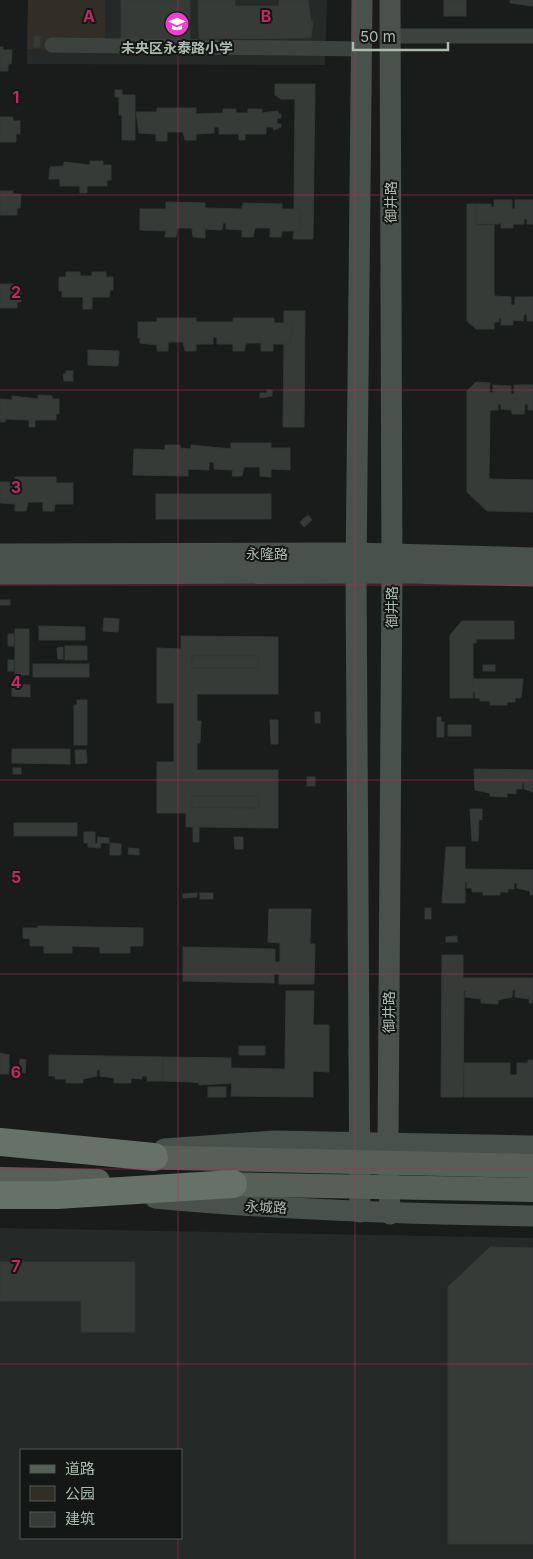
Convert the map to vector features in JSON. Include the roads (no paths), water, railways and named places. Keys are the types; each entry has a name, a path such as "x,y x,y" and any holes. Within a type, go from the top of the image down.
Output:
{"highway":[{"path":"0,1142 154,1157"},
{"path":"0,1195 57,1195 232,1184"}],"main road":[{"path":"0,1153 533,1166"},
{"path":"0,1179 533,1190"}],"street":[{"path":"360,1212 356,563 362,0"},
{"name":"御井路","path":"390,0 392,565 388,1143 390,1214"},
{"path":"390,36 533,36"},
{"path":"52,45 362,49"},
{"name":"永隆路","path":"0,554 356,563 533,576"},
{"name":"永隆路","path":"392,565 533,558"},
{"name":"永隆路","path":"0,574 356,563"},
{"path":"0,1153 134,1152 275,1141 533,1146"},
{"name":"永城路","path":"0,1186 244,1206 390,1214 533,1216"}],"place":[{"name":"未央区永泰路小学","path":"177,24"}]}
